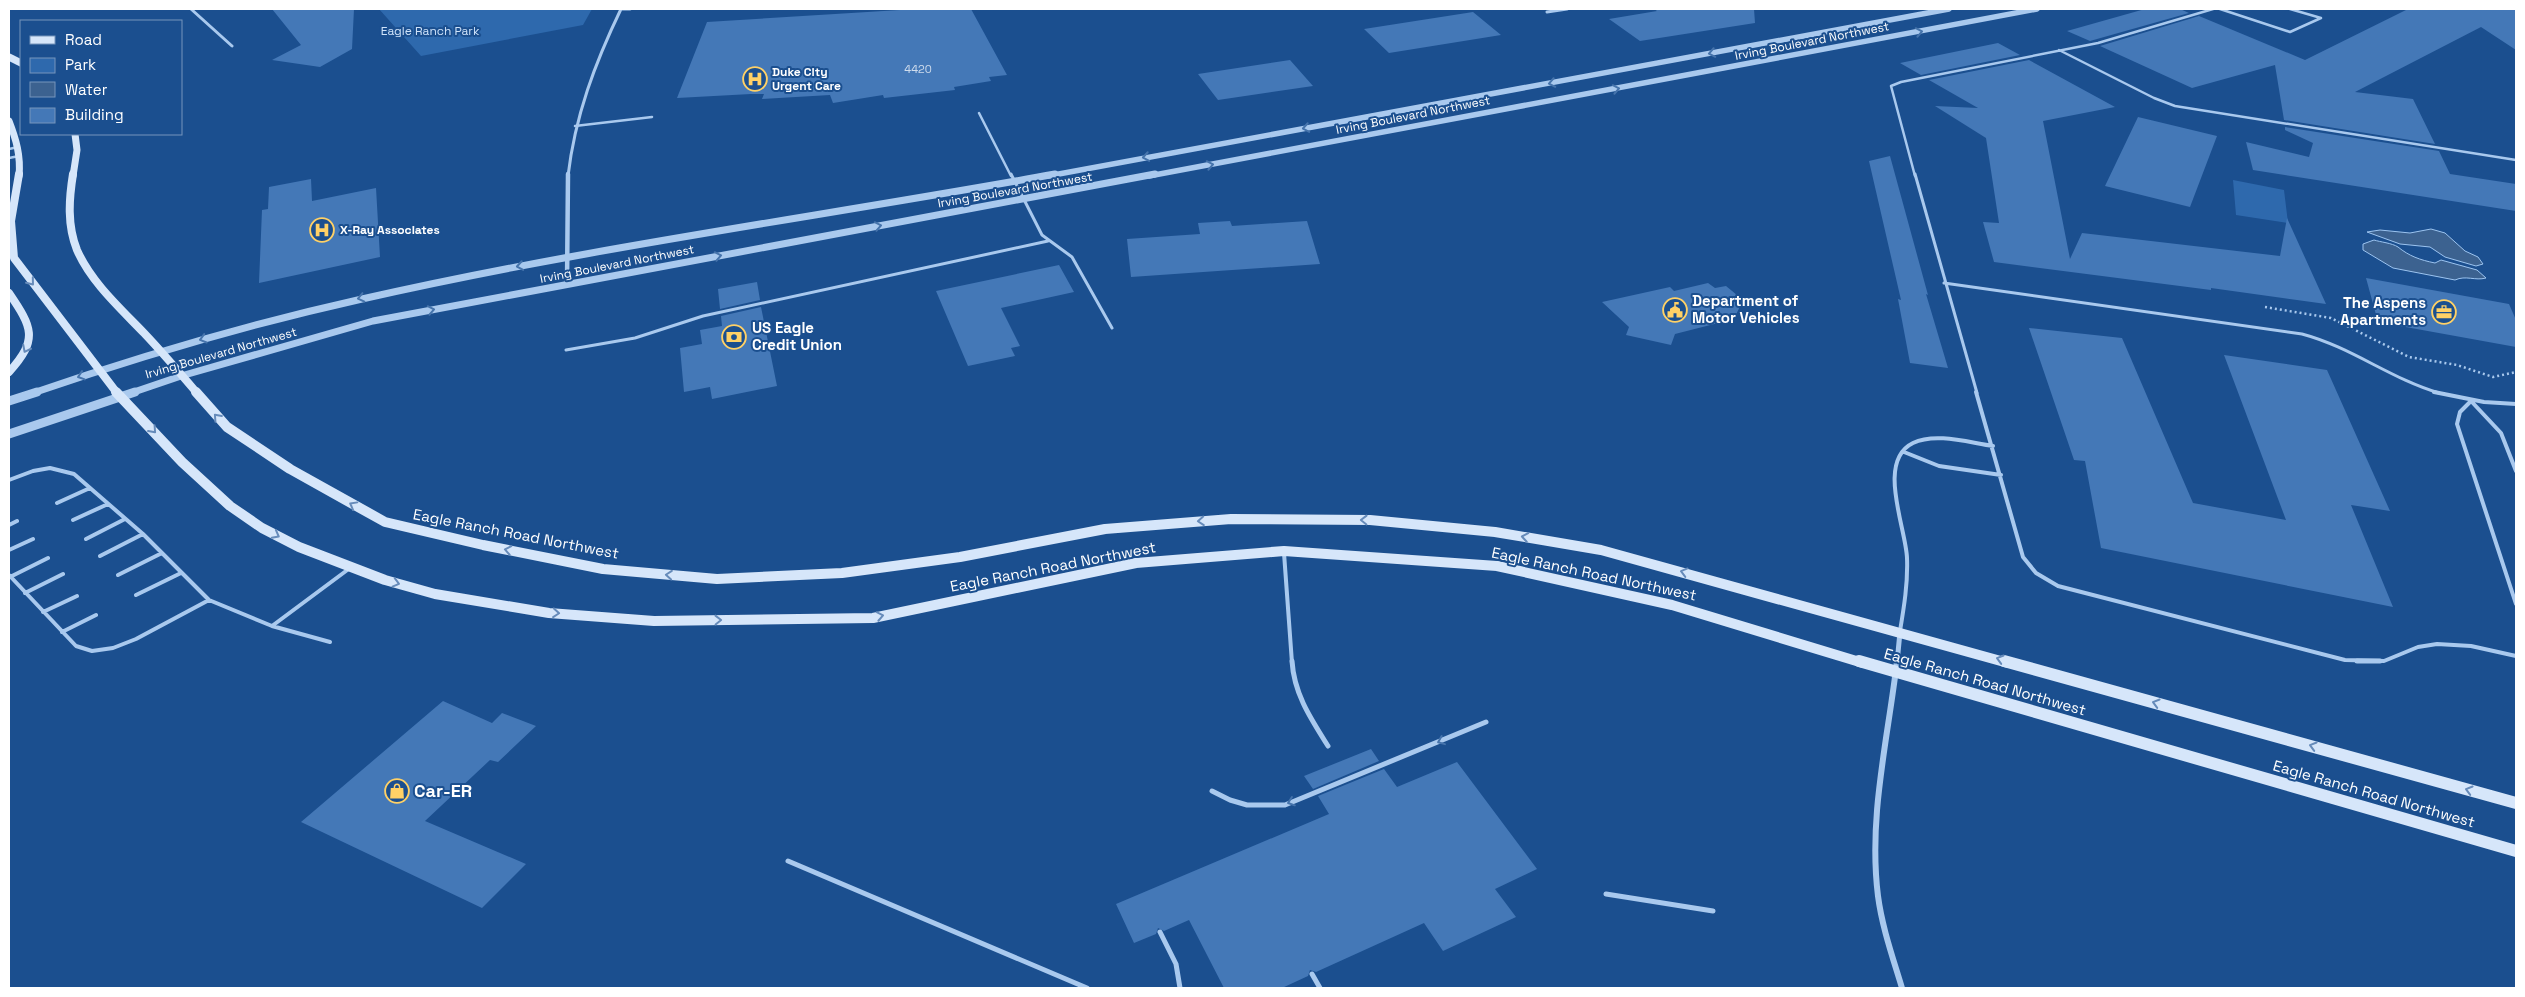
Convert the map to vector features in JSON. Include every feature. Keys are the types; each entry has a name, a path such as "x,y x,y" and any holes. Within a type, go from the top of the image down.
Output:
{"main road":[{"name":"Eagle Ranch Road Northwest","path":"9,120 20,151 20,179 10,216 9,237 14,258 101,369 119,395 182,462 230,506 262,528 299,548 350,568 435,594 549,613 654,621 863,618 1136,563 1284,551 1497,566 1672,604 1896,673 2516,851"},
{"name":"Eagle Ranch Road Northwest","path":"75,135 78,150 68,210 77,249 90,272 106,292 161,351 227,427 290,469 385,522 483,546 602,569 717,580 842,572 960,557 1105,529 1231,519 1370,520 1495,532 1601,550 1900,631 2516,803"},
{"path":"9,293 30,326 32,334 25,354 9,372"}],"street":[{"path":"191,9 232,46"},
{"path":"567,285 568,180 575,126 593,67 621,9 630,9"},
{"path":"1546,12 1567,9"},
{"name":"Irving Boulevard Northwest","path":"9,401 101,369 161,351 359,298 568,257 1016,181 1949,9"},
{"name":"Irving Boulevard Northwest","path":"9,434 119,395 373,321 2037,9"},
{"path":"1900,631 1896,673 1876,806 1875,851 1878,896 1888,944 1902,988"}],"lane":[{"path":"2214,9 2168,26 1901,82 1891,86 1944,283 1993,446 2023,556 2036,573 2058,586 2344,660 2365,663 2383,661 2423,645 2440,643 2479,648 2516,656"},
{"path":"2220,9 2290,32 2320,18 2290,9"},
{"path":"2059,50 2154,98 2175,106 2516,160"},
{"path":"979,113 1016,181 1022,200 1048,241 1072,257 1112,328"},
{"path":"575,126 652,117"},
{"path":"9,149 20,151"},
{"path":"9,158 20,151"},
{"path":"566,350 635,338 703,316 1048,241"},
{"path":"1944,283 2302,334 2336,344 2417,385 2471,400 2516,404"},
{"path":"2471,400 2501,433 2516,471"},
{"path":"2471,400 2460,412 2456,424 2516,604"},
{"path":"1900,631 1908,571 1895,472 1898,461 1913,443 1928,439 1993,446"},
{"path":"1904,452 1919,461 1936,466 2001,475"},
{"path":"9,480 25,473 63,467 142,534 160,554 209,600 272,626 330,642"},
{"path":"57,503 90,488"},
{"path":"73,520 108,504"},
{"path":"86,539 125,519"},
{"path":"9,525 17,521"},
{"path":"100,556 142,534"},
{"path":"9,550 33,539"},
{"path":"1284,551 1293,675 1304,707 1328,746"},
{"path":"118,575 160,554"},
{"path":"48,558 9,576 76,646 92,651 113,648 136,639 209,600"},
{"path":"272,626 350,568"},
{"path":"136,595 181,573"},
{"path":"25,593 63,574"},
{"path":"43,612 77,596"},
{"path":"62,632 96,615"},
{"path":"1212,791 1232,803 1260,807 1284,805 1486,722"},
{"path":"788,861 1087,988"},
{"path":"1606,894 1713,911"},
{"path":"1160,932 1176,964 1180,988"},
{"path":"1312,974 1320,988"}],"path":[{"path":"2265,307 2331,318 2409,357 2457,365 2493,377 2516,372"}],"green space":[{"name":"Eagle Ranch Park","path":"379,9 592,9 583,25 421,56"},
{"path":"2233,180 2284,190 2288,223 2236,215"}],"water":[{"path":"2431,229 2445,233 2465,251 2478,257 2483,264 2476,266 2445,257 2430,247 2400,244 2367,232 2380,230 2410,233"},
{"path":"2374,240 2395,246 2424,260 2435,263 2441,260 2477,270 2486,278 2455,280 2393,268 2363,250 2363,244"}],"building":[{"path":"272,9 354,9 352,49 320,67 272,60 301,45"},
{"path":"916,9 971,9 1007,75 989,77 991,81 954,87 955,90 884,98 883,95 833,103 830,95 762,99 764,94 677,98 707,22"},
{"path":"1654,9 1754,9 1755,23 1640,41 1609,19 1657,11"},
{"path":"2145,9 2180,9 2189,13 2090,41 2067,31"},
{"path":"2408,9 2516,9 2516,50 2481,27 2355,92 2413,99 2435,144 2284,120 2275,65 2192,88 2100,46 2199,16 2305,60"},
{"path":"1473,12 1501,35 1389,53 1364,29"},
{"path":"1998,43 2020,55 1921,75 1900,63"},
{"path":"1290,60 1313,86 1218,100 1198,74"},
{"path":"2029,60 2115,107 2043,121 2070,259 2082,233 2280,256 2287,218 2326,304 1994,262 1983,222 1999,223 1986,138 1935,106 1978,108 1929,80"},
{"path":"2138,117 2217,136 2190,207 2105,186"},
{"path":"2285,127 2439,151 2450,174 2516,184 2516,211 2253,170 2246,142 2309,157 2313,143 2285,130"},
{"path":"1890,156 1928,295 1926,294 1948,368 1910,363 1898,299 1901,300 1869,161"},
{"path":"311,179 312,201 376,188 380,257 259,283 262,210 268,209 269,187"},
{"path":"1230,221 1232,226 1307,221 1320,264 1131,277 1127,239 1200,234 1198,223"},
{"path":"1059,265 1074,292 1001,308 1020,346 1011,348 1015,356 968,366 936,291"},
{"name":"The Aspens Apartments","path":"2366,278 2509,304 2516,320 2516,347 2378,322"},
{"path":"757,282 760,300 720,309 718,289"},
{"name":"Department of Motor Vehicles","path":"1708,283 1715,288 1726,286 1743,300 1734,319 1675,334 1671,345 1626,335 1629,327 1602,302 1670,287 1674,291"},
{"name":"US Eagle Credit Union","path":"761,307 777,386 712,399 710,387 684,392 680,348 702,344 700,330 722,326 721,316"},
{"path":"2029,328 2122,338 2193,503 2286,520 2224,355 2327,370 2390,511 2351,505 2393,607 2101,548 2085,461 2074,460"},
{"name":"Car-ER","path":"443,701 492,723 502,713 536,726 498,762 490,760 425,821 526,864 482,908 301,822"},
{"path":"1371,749 1379,761 1313,789 1304,776"},
{"path":"1457,762 1537,869 1495,889 1516,917 1443,951 1424,923 1316,972 1310,970 1308,976 1282,988 1224,988 1189,920 1164,931 1158,928 1156,934 1134,943 1116,904 1329,814 1318,796 1384,769 1397,787"}],"place":[{"name":"Duke City Urgent Care","path":"755,79"},
{"name":"X-Ray Associates","path":"322,230"},
{"name":"Department of Motor Vehicles","path":"1675,310"},
{"name":"The Aspens Apartments","path":"2444,312"},
{"name":"US Eagle Credit Union","path":"734,337"},
{"name":"Car-ER","path":"397,791"}]}
